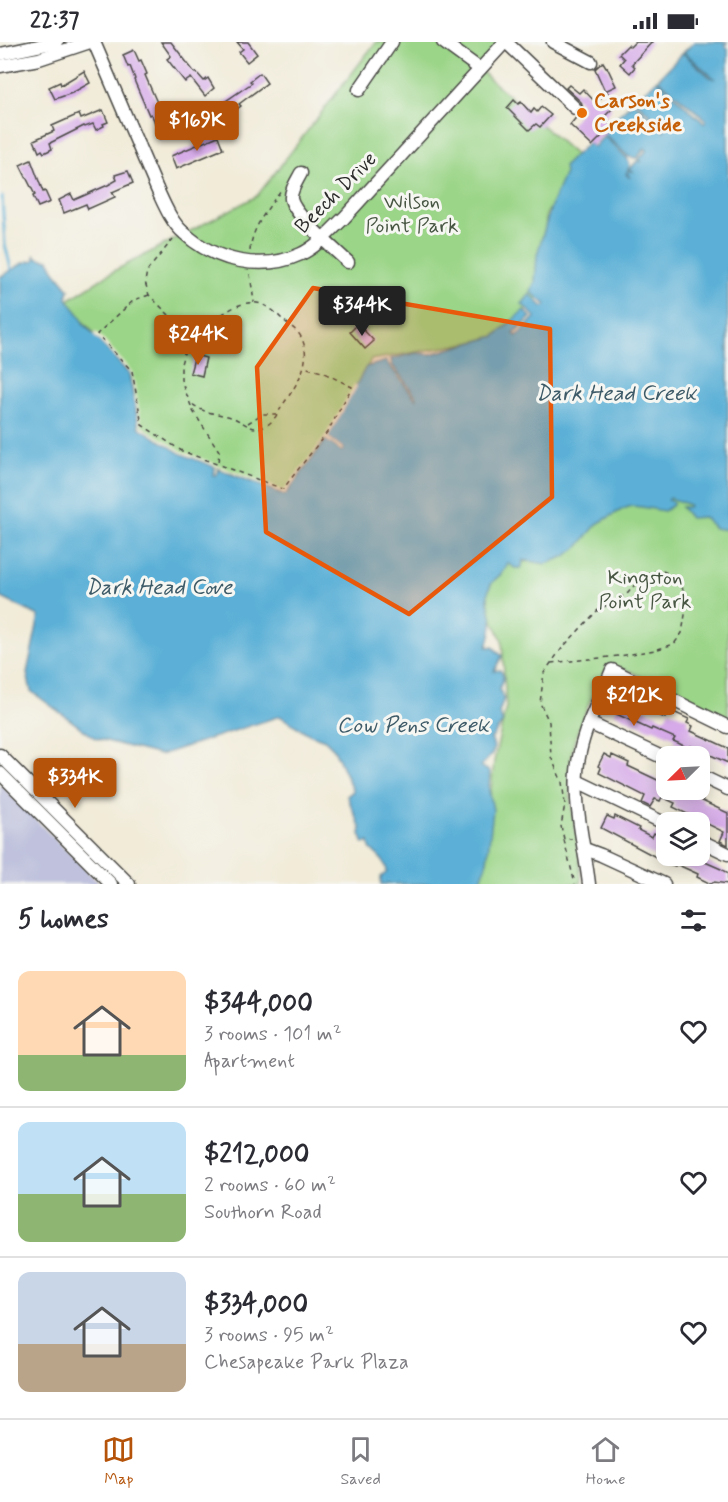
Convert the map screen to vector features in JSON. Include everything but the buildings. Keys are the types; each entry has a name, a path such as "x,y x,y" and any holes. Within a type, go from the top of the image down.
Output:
{"street":[{"path":"0,54 57,42"},
{"path":"0,66 39,59 92,42"},
{"name":"Beech Drive","path":"92,42 157,189 182,232 216,254 229,259 250,262 270,262 302,254 323,238 468,85 505,42"},
{"path":"358,90 392,42"},
{"path":"443,42 480,69"},
{"path":"505,42 574,108"},
{"path":"553,42 591,62"},
{"path":"301,173 292,191 291,199 297,211 348,262"},
{"path":"588,884 577,781 579,754 589,723 612,670 728,727"},
{"path":"589,723 656,754"},
{"path":"0,755 129,884"},
{"path":"0,773 111,884"},
{"path":"710,780 728,789"},
{"path":"577,781 656,819"},
{"path":"584,843 601,855 664,884"},
{"path":"710,845 728,854"}],"path":[{"path":"254,303 251,287 251,240 255,228 282,189"},
{"path":"182,232 171,241 147,271 145,282 149,295 180,326 186,346"},
{"path":"149,295 134,300 97,334 132,371 142,425 182,451 283,489 328,431 352,387 322,372 304,368"},
{"path":"189,402 206,413 235,418 255,428 267,425 298,383 304,368 305,352 302,339 267,306 254,303 235,306 205,324 196,331 186,346 181,364 181,380 189,402 200,424 219,452 218,465"},
{"path":"180,326 197,327 205,324"},
{"path":"247,424 262,414 277,414"},
{"path":"551,663 619,656 655,650 674,644 682,633 685,615 685,596 681,584 673,575 660,570 642,576 627,593 597,611 563,647 551,663 544,673 540,703 549,722 551,757 562,782 565,804 561,826 575,884"},
{"path":"564,839 584,843"}],"highlighted area":[{"path":"313,288 550,329 552,497 409,614 266,532 257,367"}],"shaded area":[{"path":"0,784 100,884 0,884"}],"green space":[{"name":"Wilson Point Park","path":"376,42 506,42 480,70 580,159 546,215 542,296 492,339 371,360 324,442 285,494 181,453 140,425 130,372 65,302 114,271 257,196"},
{"name":"Kingston Point Park","path":"672,497 728,520 728,721 630,671 608,666 588,705 573,746 570,763 571,798 581,884 481,884 494,761 506,707 502,640 491,616 487,593 490,580 498,570 511,562 550,561 594,524 635,499"}],"water":[{"path":"694,42 727,42 725,46 728,48 728,530 714,528 704,517 690,518 681,507 689,505 670,498 668,500 673,502 673,505 664,511 631,506 597,524 579,546 566,556 546,564 523,560 522,567 518,568 508,563 504,571 493,582 488,593 492,623 487,647 493,647 502,656 494,671 500,670 503,675 499,689 504,698 499,713 503,722 491,739 494,748 492,754 481,766 490,772 489,790 493,810 487,861 480,884 381,884 381,877 387,872 386,868 383,861 370,848 369,842 364,844 360,834 361,829 347,796 353,791 334,749 325,740 309,734 280,716 160,755 95,738 31,691 27,673 39,616 0,597 0,277 23,263 35,260 35,255 38,258 49,260 69,289 67,298 83,323 129,374 139,427 180,453 215,467 213,475 216,475 218,469 285,495 326,440 342,451 344,449 328,437 366,367 386,361 416,399 417,397 392,365 391,359 416,353 431,354 495,336 524,310 531,317 514,334 517,336 535,317 522,304 530,294 543,307 546,305 531,292 535,282 537,255 552,203 565,173 564,166 588,143 594,147 604,136 627,158 630,165 626,174 630,178 627,173 630,170 634,172 630,169 638,160 642,162 639,159 647,150 645,148 637,158 629,157 604,134 614,125 611,122 633,102 640,108 638,110 640,109 664,131 665,129 635,100 657,80 704,123 706,120 658,79 683,53 715,79 684,52"}],"pier":[{"path":"96,332 132,372 142,426 182,451 284,491 325,437 355,384 357,386 328,437 344,449 342,451 325,439 285,494 181,453 140,427 130,373 93,335"}],"waterway":[{"path":"2,197 5,244 11,269"}],"place":[{"name":"Carson's Creekside","path":"582,113"}],"water label":[{"name":"Dark Head Creek","path":"616,394"},
{"name":"Dark Head Cove","path":"159,588"},
{"name":"Cow Pens Creek","path":"413,726"}]}
